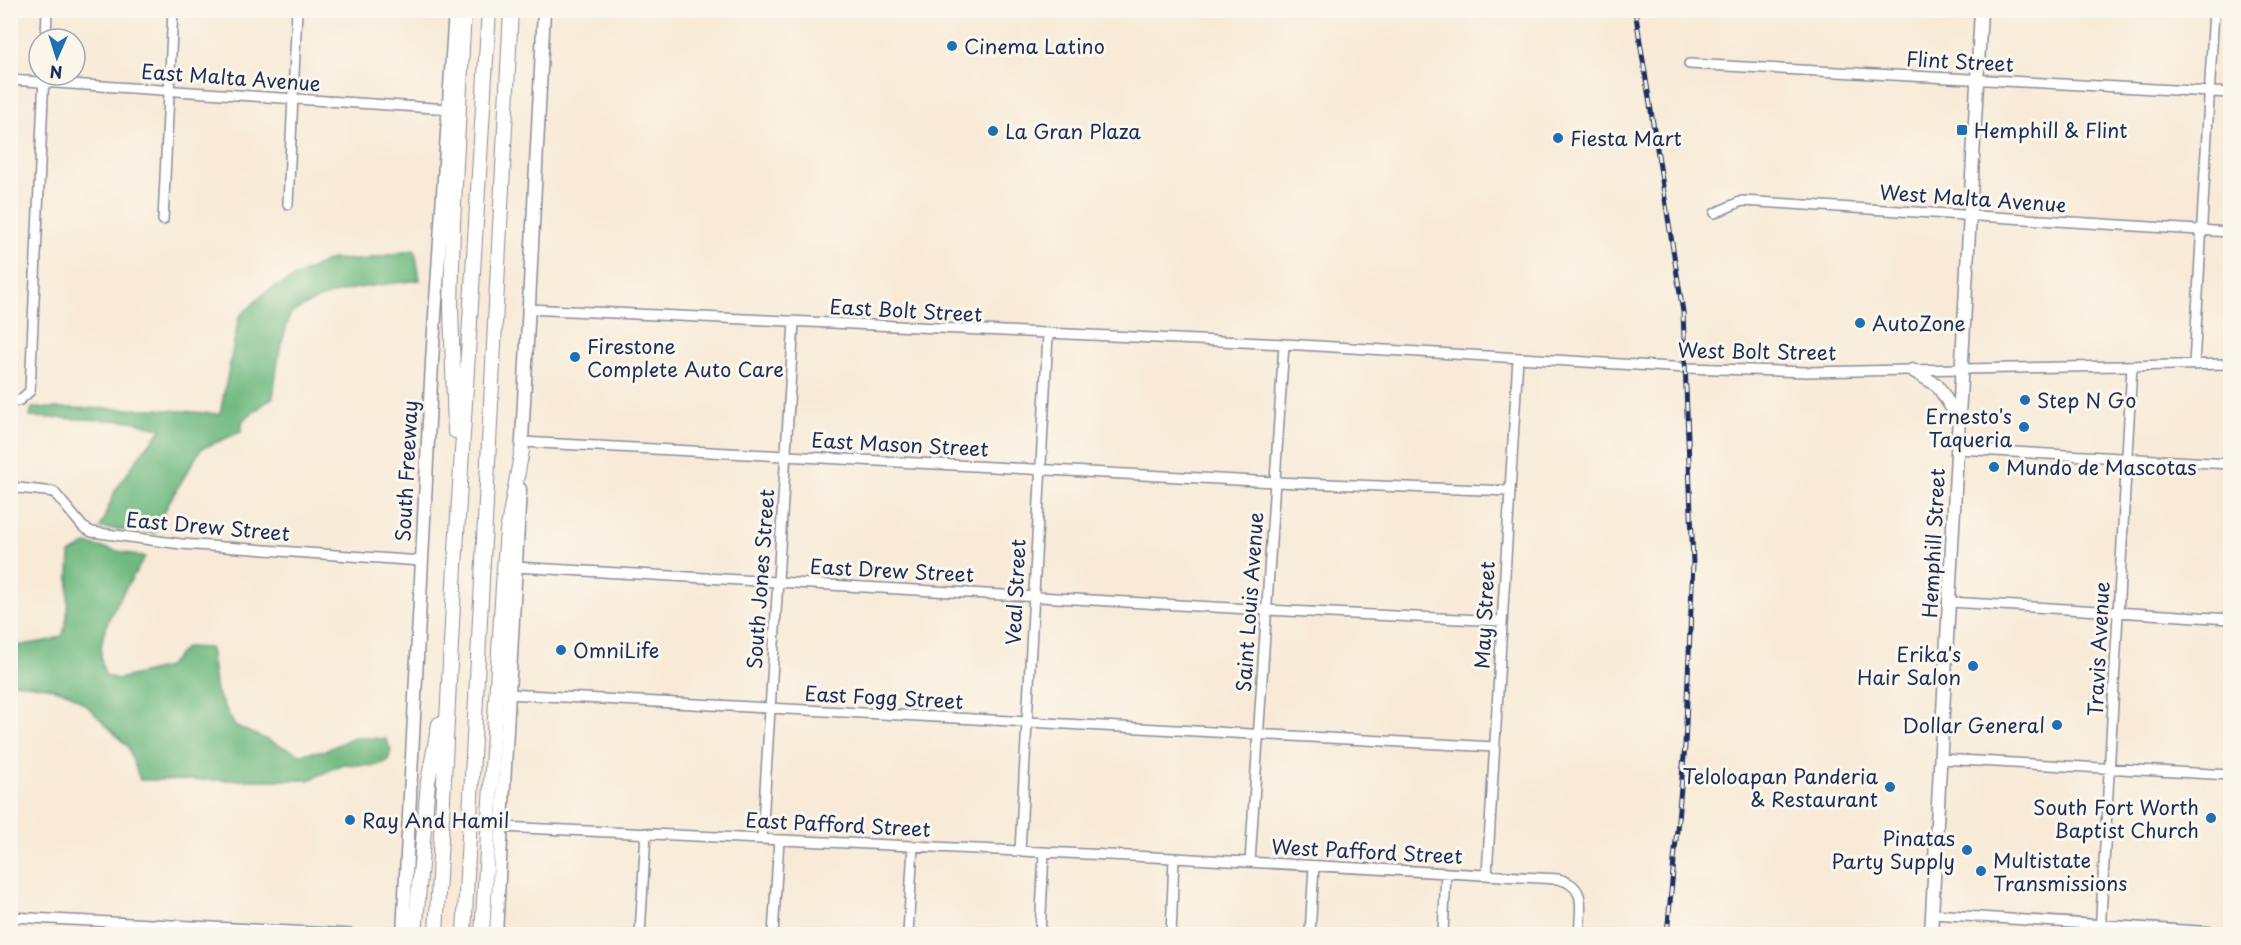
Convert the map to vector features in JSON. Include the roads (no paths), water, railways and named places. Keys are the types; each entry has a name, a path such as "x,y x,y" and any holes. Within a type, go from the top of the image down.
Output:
{"highway":[{"path":"458,517 451,308 464,10"},
{"path":"436,934 458,517 489,10"},
{"path":"464,934 512,10"},
{"path":"482,934 505,559 522,446"},
{"path":"415,934 428,782 449,675"}],"main road":[{"name":"South Freeway","path":"403,934 421,561 455,10"},
{"path":"496,934 544,10"},
{"name":"Hemphill Street","path":"1931,934 1982,10"},
{"path":"1912,370 1937,385 1959,419"}],"street":[{"path":"46,27 47,10"},
{"path":"163,220 173,10"},
{"path":"288,204 297,10"},
{"path":"2194,365 2214,10"},
{"name":"Flint Street","path":"1689,64 2230,93"},
{"name":"East Malta Avenue","path":"10,80 27,80"},
{"name":"East Malta Avenue","path":"87,83 169,91 449,109"},
{"path":"10,402 20,400 30,391 44,87"},
{"name":"West Malta Avenue","path":"1715,213 1742,201 2230,232"},
{"name":"East Bolt Street","path":"527,309 1048,335 1284,344"},
{"name":"South Jones Street","path":"762,839 794,322"},
{"name":"Veal Street","path":"1020,851 1048,335"},
{"name":"West Bolt Street","path":"1284,344 1744,370 1962,370 2230,364"},
{"name":"Saint Louis Avenue","path":"1250,862 1284,344"},
{"name":"May Street","path":"1487,875 1518,358"},
{"name":"Travis Avenue","path":"2100,934 2132,366"},
{"name":"East Mason Street","path":"522,446 786,456 1275,482 1510,491"},
{"path":"1958,449 2230,464"},
{"name":"East Drew Street","path":"10,488 54,492 83,527 92,532 181,544 421,561"},
{"name":"East Drew Street","path":"515,567 1266,610 1502,621"},
{"path":"1950,602 2230,619"},
{"name":"East Fogg Street","path":"508,694 1495,747"},
{"path":"1941,759 2230,775"},
{"name":"East Pafford Street","path":"500,827 1174,858"},
{"path":"640,934 646,833"},
{"path":"773,934 778,840"},
{"path":"908,934 913,846"},
{"path":"1040,934 1044,852"},
{"path":"1171,934 1174,858"},
{"name":"West Pafford Street","path":"1174,858 1558,879 1570,882 1577,888 1581,898 1579,934"},
{"path":"1310,934 1314,866"},
{"path":"1443,934 1446,873"},
{"path":"1933,914 2230,933"},
{"path":"10,917 175,930 351,934"}],"railway":[{"path":"1635,10 1683,312 1693,563 1685,746 1667,934"}],"place":[{"name":"Cinema Latino","path":"952,46"},
{"name":"Hemphill & Flint","path":"1962,130"},
{"name":"La Gran Plaza","path":"993,131"},
{"name":"Fiesta Mart","path":"1558,138"},
{"name":"AutoZone","path":"1860,323"},
{"name":"Firestone Complete Auto Care","path":"575,357"},
{"name":"Step N Go","path":"2025,400"},
{"name":"Ernesto's Taqueria","path":"2024,427"},
{"name":"Mundo de Mascotas","path":"1994,467"},
{"name":"OmniLife","path":"561,650"},
{"name":"Erika's Hair Salon","path":"1973,666"},
{"name":"Dollar General","path":"2057,725"},
{"name":"Teloloapan Panderia & Restaurant","path":"1890,787"},
{"name":"South Fort Worth Baptist Church","path":"2211,818"},
{"name":"Ray And Hamil","path":"350,820"},
{"name":"Pinatas Party Supply","path":"1967,850"},
{"name":"Multistate Transmissions","path":"1981,871"}]}
